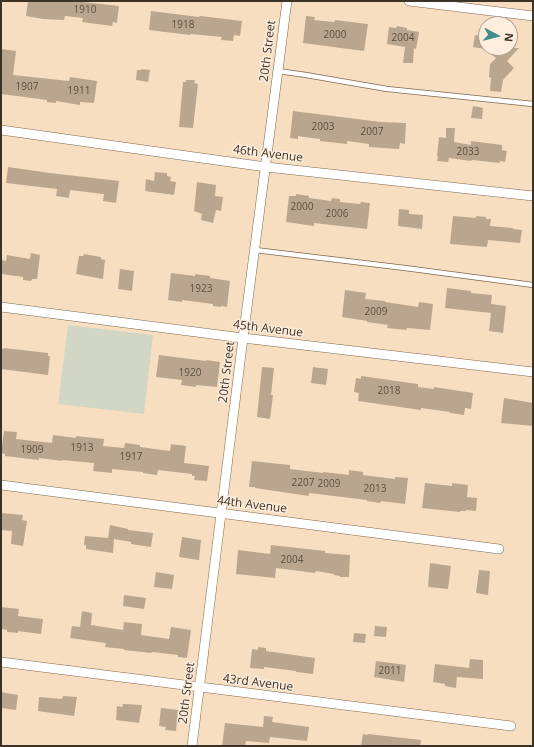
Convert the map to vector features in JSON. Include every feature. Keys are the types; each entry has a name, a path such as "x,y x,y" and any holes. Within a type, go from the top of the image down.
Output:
{"street":[{"name":"20th Street","path":"192,746 287,1"},
{"path":"409,1 533,16"},
{"name":"46th Avenue","path":"1,130 266,167 533,196"},
{"name":"45th Avenue","path":"1,307 243,338 533,372"},
{"name":"44th Avenue","path":"1,485 499,549"},
{"name":"43rd Avenue","path":"1,662 511,726"}],"lane":[{"path":"278,71 387,89 533,104"},
{"path":"255,250 533,285"}],"green space":[{"path":"68,325 153,335 144,414 58,404"}],"building":[{"path":"28,1 74,1 119,6 117,23 113,22 112,26 82,22 83,18 65,16 64,20 43,19 26,16"},
{"path":"151,11 242,21 240,36 234,35 233,41 221,40 222,37 149,30"},
{"path":"306,16 315,17 314,20 334,22 335,20 368,24 364,51 303,43"},
{"path":"397,26 407,28 407,30 419,32 416,49 414,48 413,63 403,63 405,47 387,44 389,27 396,28"},
{"path":"475,35 478,35 478,48 473,47"},
{"path":"1,49 16,51 13,75 69,81 70,77 97,81 94,103 80,102 80,105 56,101 56,103 47,102 47,100 1,94"},
{"path":"494,56 512,56 507,61 514,68 503,80 501,92 490,91 490,64 496,58"},
{"path":"137,70 150,70 148,82 136,80"},
{"path":"186,80 195,80 194,83 198,84 193,128 179,127 183,82 186,82"},
{"path":"473,106 483,108 482,119 471,118"},
{"path":"293,111 381,122 406,123 405,144 400,143 399,149 369,147 369,144 347,141 347,144 320,141 320,139 298,136 298,139 290,138"},
{"path":"446,128 455,128 454,142 471,145 471,141 502,145 502,150 507,151 505,162 471,161 449,158 448,162 437,161 439,137 446,138"},
{"path":"8,167 119,181 116,203 103,201 104,194 70,190 69,198 56,196 57,189 6,183"},
{"path":"155,172 167,173 167,176 171,177 170,181 176,182 174,195 145,191 146,179 154,181"},
{"path":"197,182 216,185 215,196 223,197 221,211 216,210 213,223 201,220 202,214 194,211"},
{"path":"296,194 309,196 309,198 331,201 332,198 340,199 340,202 360,204 361,202 370,203 367,229 314,223 314,226 286,222 289,196 296,196"},
{"path":"399,209 409,210 409,214 423,215 422,229 398,226"},
{"path":"453,216 476,218 476,216 486,217 486,219 491,219 490,226 522,230 520,243 488,240 487,247 450,244"},
{"path":"31,253 40,255 37,279 32,279 31,281 23,280 23,277 1,274 1,260 6,261 7,255 30,259"},
{"path":"84,254 101,257 101,259 105,260 103,279 76,274 79,256 83,256"},
{"path":"120,269 134,271 132,291 118,289"},
{"path":"171,273 210,276 210,278 230,281 227,307 182,300 182,302 168,300"},
{"path":"447,288 471,291 471,293 492,295 491,304 506,306 503,333 489,331 491,313 445,308"},
{"path":"345,290 366,293 365,299 418,307 419,302 433,304 430,330 387,328 388,325 342,317"},
{"path":"1,348 48,353 48,356 50,356 48,375 1,369"},
{"path":"159,355 220,362 217,387 181,385 182,380 156,377"},
{"path":"262,367 274,368 270,419 257,417"},
{"path":"313,367 328,369 326,385 311,383"},
{"path":"361,376 418,384 418,387 434,389 434,387 473,393 471,409 465,408 464,415 421,408 421,410 358,401 359,393 354,392 356,378 361,379"},
{"path":"504,398 533,403 533,426 501,423"},
{"path":"4,431 17,432 16,439 52,443 53,435 104,439 103,446 124,448 125,443 140,445 140,447 170,451 171,444 186,446 184,463 209,466 207,481 194,480 195,476 192,476 192,474 158,470 157,475 112,469 112,473 93,471 94,463 39,458 39,460 5,456 5,454 1,453"},
{"path":"252,461 290,465 290,469 323,473 349,475 349,470 363,472 363,475 395,479 395,477 408,478 405,504 381,501 380,503 309,493 309,496 249,487"},
{"path":"425,483 452,486 452,483 468,485 467,497 477,498 476,511 466,510 460,512 422,508"},
{"path":"1,513 23,515 22,520 27,521 23,546 11,544 12,531 1,530"},
{"path":"110,525 128,530 153,533 151,547 131,544 131,542 114,539 113,553 86,549 86,545 84,545 85,536 108,538"},
{"path":"182,537 201,540 199,560 179,557"},
{"path":"271,545 350,555 349,577 340,577 334,574 316,571 315,573 276,568 275,578 236,574 238,550 270,554"},
{"path":"430,563 451,566 448,589 428,587"},
{"path":"479,570 490,571 488,595 476,593"},
{"path":"156,572 174,575 172,589 154,587"},
{"path":"124,595 146,598 144,609 123,606"},
{"path":"1,607 19,609 18,616 43,619 41,634 18,631 18,633 7,632 7,630 1,629"},
{"path":"82,611 92,613 91,625 123,630 124,622 142,624 141,635 169,639 171,627 191,630 187,658 178,657 178,655 105,647 106,643 70,638 72,626 80,627"},
{"path":"375,626 387,627 386,637 374,636"},
{"path":"354,633 366,634 365,643 353,642"},
{"path":"258,647 266,648 266,651 315,658 313,674 264,667 264,669 250,668 252,649 258,650"},
{"path":"470,659 483,660 483,679 457,677 456,688 433,682 435,664 469,668"},
{"path":"376,661 406,665 404,682 374,677"},
{"path":"1,692 18,695 16,710 1,708"},
{"path":"63,696 77,697 74,716 38,711 39,697 62,699"},
{"path":"123,704 142,705 139,723 116,720 117,706 122,707"},
{"path":"161,708 178,710 176,731 165,730 166,727 159,726"},
{"path":"264,716 273,717 272,722 309,727 307,741 270,737 269,743 246,741 245,746 222,746 225,723 263,727"},
{"path":"363,734 421,740 420,746 361,746"}]}
